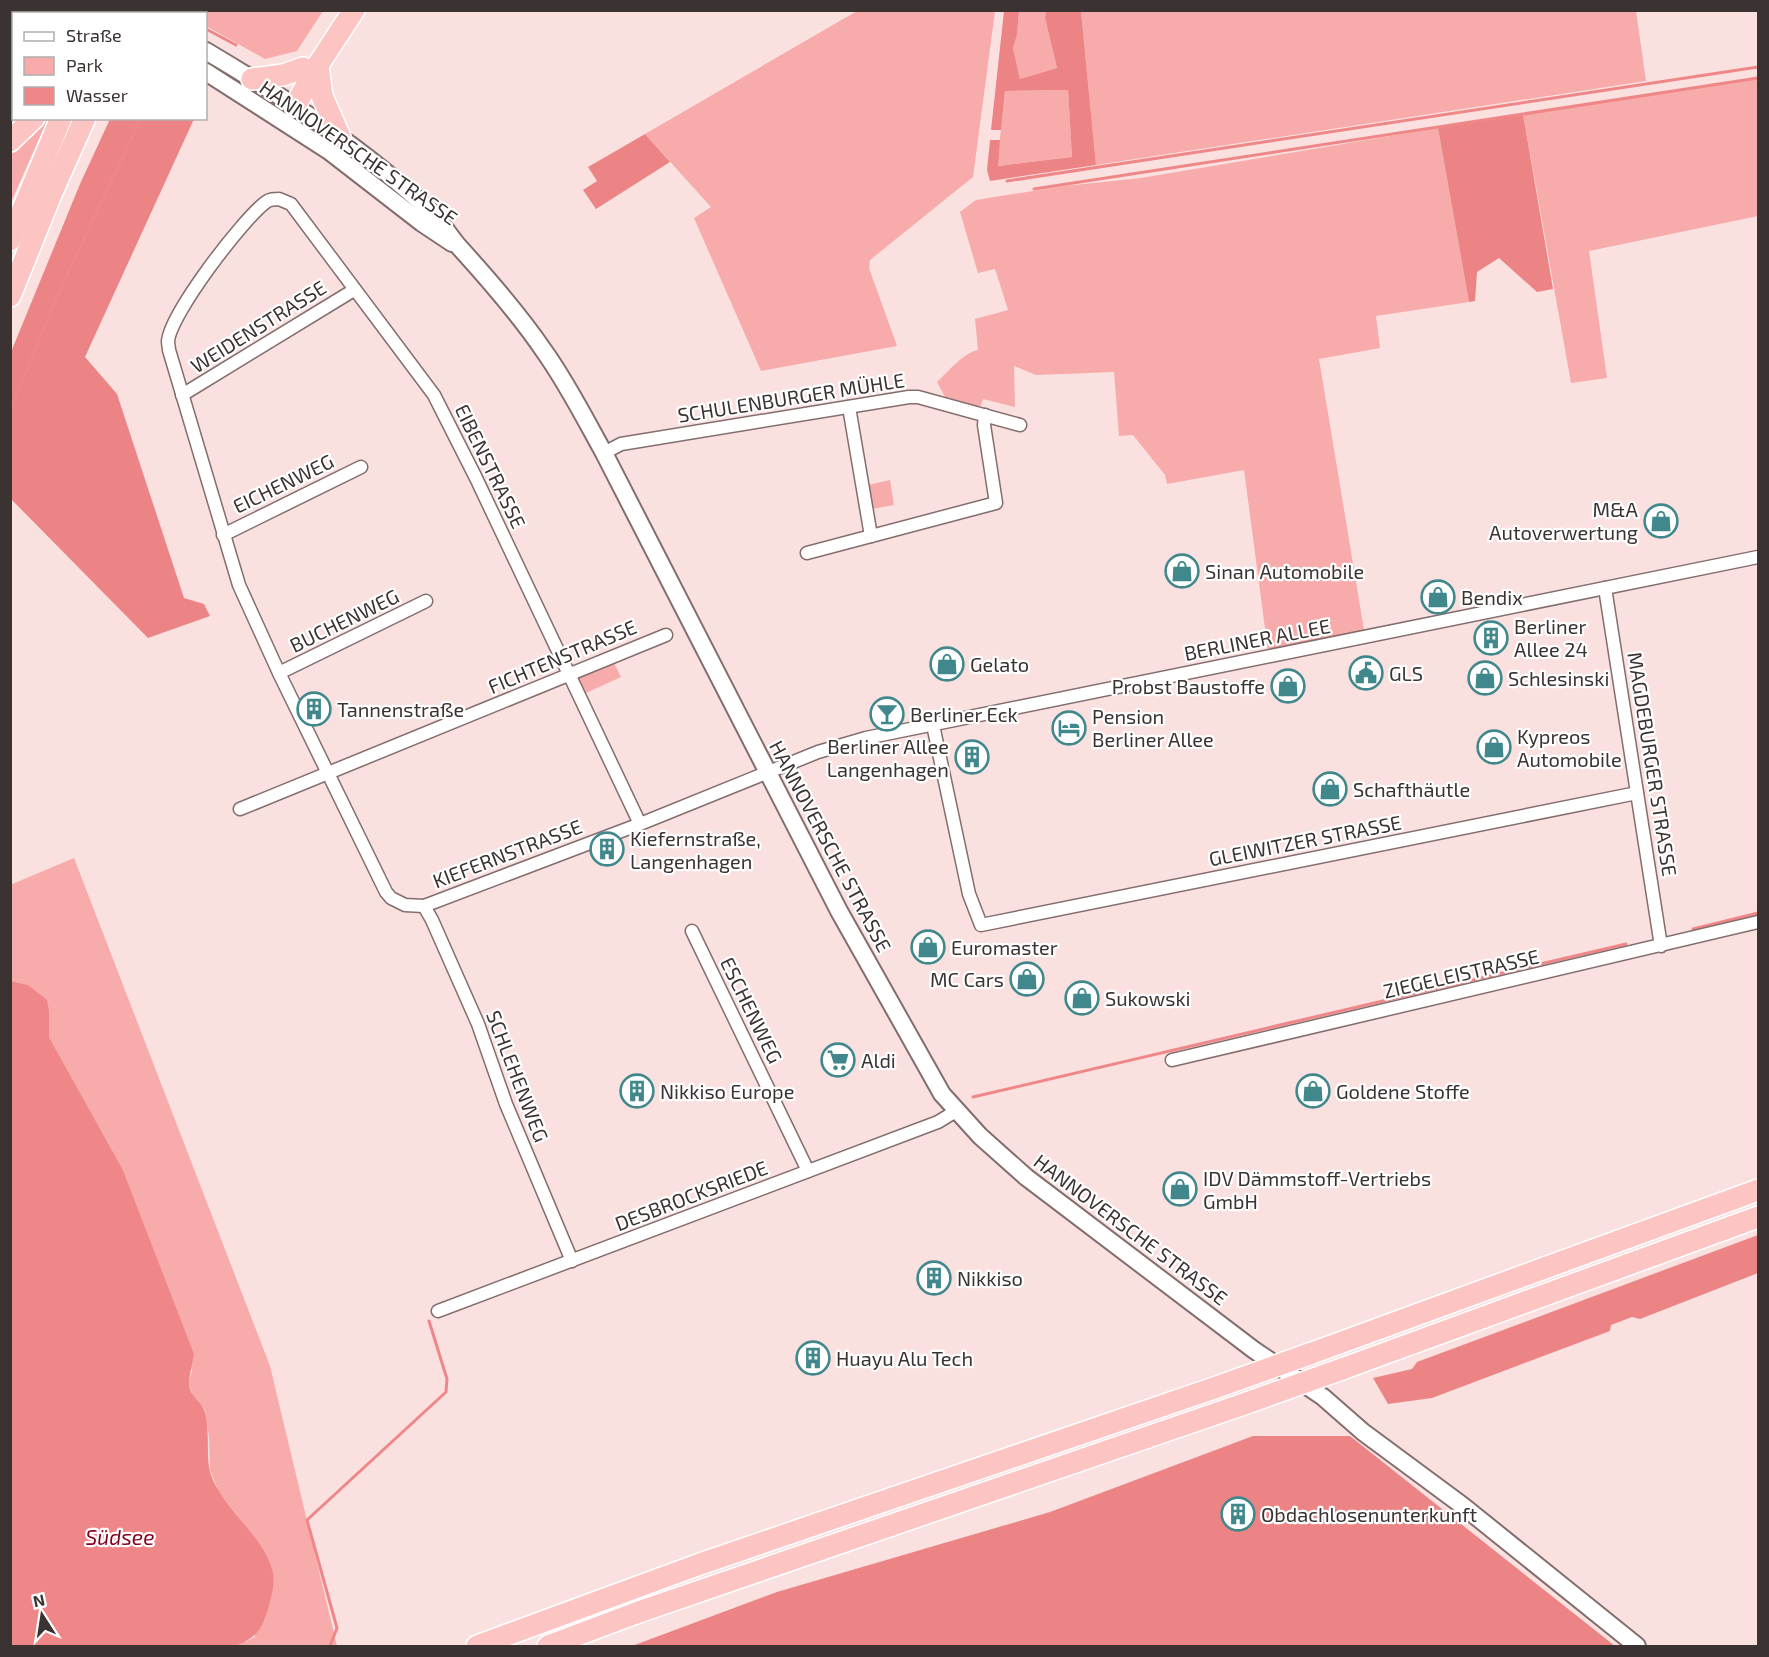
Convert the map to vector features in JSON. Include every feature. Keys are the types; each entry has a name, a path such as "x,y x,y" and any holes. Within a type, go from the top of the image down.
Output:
{"highway":[{"path":"284,111 340,10"},
{"path":"252,79 283,75 310,66 354,10"},
{"path":"310,66 339,137"},
{"path":"10,141 32,120"},
{"path":"10,240 60,120"},
{"path":"10,296 83,120"},
{"path":"477,1647 700,1564 1215,1388 1758,1190"},
{"path":"548,1647 636,1613 1244,1404 1758,1217"}],"main road":[{"path":"105,10 111,12"},
{"name":"HANNOVERSCHE STRASSE","path":"207,52 252,79 329,151 422,223 458,246"},
{"name":"HANNOVERSCHE STRASSE","path":"207,72 339,137 431,212 506,299 544,350 604,453 839,911 942,1094 956,1111 1026,1177 1323,1397 1363,1432 1463,1506 1637,1647"}],"street":[{"name":"EIBENSTRASSE","path":"182,395 168,342 171,332 200,281 223,250 266,202 279,199 291,204 434,395 640,824"},
{"name":"WEIDENSTRASSE","path":"182,395 354,290"},
{"path":"182,395 239,585 327,772"},
{"name":"SCHULENBURGER MÜHLE","path":"604,453 621,444 849,406 918,397 1020,424"},
{"path":"849,406 871,536"},
{"path":"807,553 996,503 984,425 985,415"},
{"name":"EICHENWEG","path":"223,534 361,467"},
{"name":"BERLINER ALLEE","path":"768,773 818,752 866,738 1758,557"},
{"name":"MAGDEBURGER STRASSE","path":"1605,588 1661,946"},
{"name":"BUCHENWEG","path":"279,673 426,602"},
{"name":"FICHTENSTRASSE","path":"240,809 666,635"},
{"name":"GLEIWITZER STRASSE","path":"933,725 969,894 981,925 1637,793"},
{"name":"KIEFERNSTRASSE","path":"327,772 386,892 405,905 424,906 768,773"},
{"name":"SCHLEHENWEG","path":"424,906 478,1024 506,1104 572,1261"},
{"name":"ZIEGELEISTRASSE","path":"1172,1060 1758,922"},
{"name":"ESCHENWEG","path":"692,931 808,1171"},
{"name":"DESBROCKSRIEDE","path":"438,1311 938,1122 956,1111"}],"green space":[{"path":"11,10 82,10 85,12 12,12 12,120 16,120 11,124"},
{"path":"177,11 323,11 297,51 265,59 207,27 207,12"},
{"path":"857,11 995,11 973,177 870,260 869,268 897,346 761,371 694,218 711,207 645,134"},
{"path":"1019,11 1046,11 1045,18 1057,68 1020,79 1013,48 1017,35"},
{"path":"1081,11 1636,11 1646,81 1096,165"},
{"path":"1758,79 1758,216 1589,251 1607,378 1571,383 1523,114"},
{"path":"1068,90 1072,157 997,166 1005,91"},
{"path":"42,120 48,120 11,202 11,152"},
{"path":"1438,128 1469,302 1376,316 1380,348 1319,359 1364,630 1268,651 1244,470 1167,484 1165,475 1133,435 1119,436 1114,372 1036,375 1014,366 1015,407 983,399 980,407 945,397 937,382 961,359 978,350 975,319 1008,310 995,269 978,273 960,212 976,200 1064,186 1141,178"},
{"path":"890,480 894,505 872,509 868,485"},
{"path":"613,661 621,677 586,693 578,677"},
{"path":"74,858 270,1366 337,1646 237,1646 255,1637 250,1532 219,1492 210,1470 205,1410 193,1395 188,1384 192,1370 122,1168 49,1037 49,1011 28,985 11,981 10,885"}],"shaded area":[{"path":"1004,11 1019,11 1017,35 1013,48 1020,79 1057,68 1045,18 1046,11 1081,11 1096,165 990,181 987,170 990,140 1000,140 998,166 1072,157 1068,90 1005,91 1001,130 991,130"},
{"path":"1523,114 1553,289 1537,292 1499,258 1477,272 1475,301 1469,302 1438,128"},
{"path":"110,120 194,120 85,357 117,394 184,598 204,604 210,616 148,638 11,499 11,352 80,184"},
{"path":"645,134 670,162 596,209 583,190 597,181 588,167"},
{"path":"1758,1235 1758,1273 1640,1319 1632,1317 1611,1325 1610,1331 1432,1398 1388,1404 1373,1378 1412,1369 1417,1362"},
{"path":"1253,1436 1350,1436 1615,1646 632,1646 777,1592 1050,1512"}],"water":[{"name":"Südsee","path":"11,981 28,985 47,1000 49,1037 122,1168 194,1354 189,1385 205,1412 210,1472 223,1498 261,1547 273,1573 271,1596 260,1628 249,1639 237,1646 11,1646"}],"waterway":[{"path":"207,30 236,45"},
{"path":"1007,181 1758,67"},
{"path":"1034,189 1758,78"},
{"path":"10,410 59,292 140,120"},
{"path":"1693,929 1758,913"},
{"path":"973,1097 1626,944"},
{"path":"330,1646 337,1628 307,1520 446,1392 447,1379 429,1321"}],"place":[{"name":"M&A Autoverwertung","path":"1661,521"},
{"name":"Sinan Automobile","path":"1182,571"},
{"name":"Bendix","path":"1438,597"},
{"name":"Berliner Allee 24","path":"1491,638"},
{"name":"Gelato","path":"947,664"},
{"name":"GLS","path":"1366,673"},
{"name":"Schlesinski","path":"1485,678"},
{"name":"Probst Baustoffe","path":"1288,686"},
{"name":"Tannenstraße","path":"314,709"},
{"name":"Berliner Eck","path":"887,714"},
{"name":"Pension Berliner Allee","path":"1069,728"},
{"name":"Kypreos Automobile","path":"1494,747"},
{"name":"Berliner Allee Langenhagen","path":"972,757"},
{"name":"Schafthäutle","path":"1330,789"},
{"name":"Kiefernstraße, Langenhagen","path":"607,849"},
{"name":"Euromaster","path":"928,947"},
{"name":"MC Cars","path":"1027,979"},
{"name":"Sukowski","path":"1082,998"},
{"name":"Aldi","path":"838,1060"},
{"name":"Nikkiso Europe","path":"637,1091"},
{"name":"Goldene Stoffe","path":"1313,1091"},
{"name":"IDV Dämmstoff-Vertriebs GmbH","path":"1180,1189"},
{"name":"Nikkiso","path":"934,1278"},
{"name":"Huayu Alu Tech","path":"813,1358"},
{"name":"Obdachlosenunterkunft","path":"1238,1514"}]}
